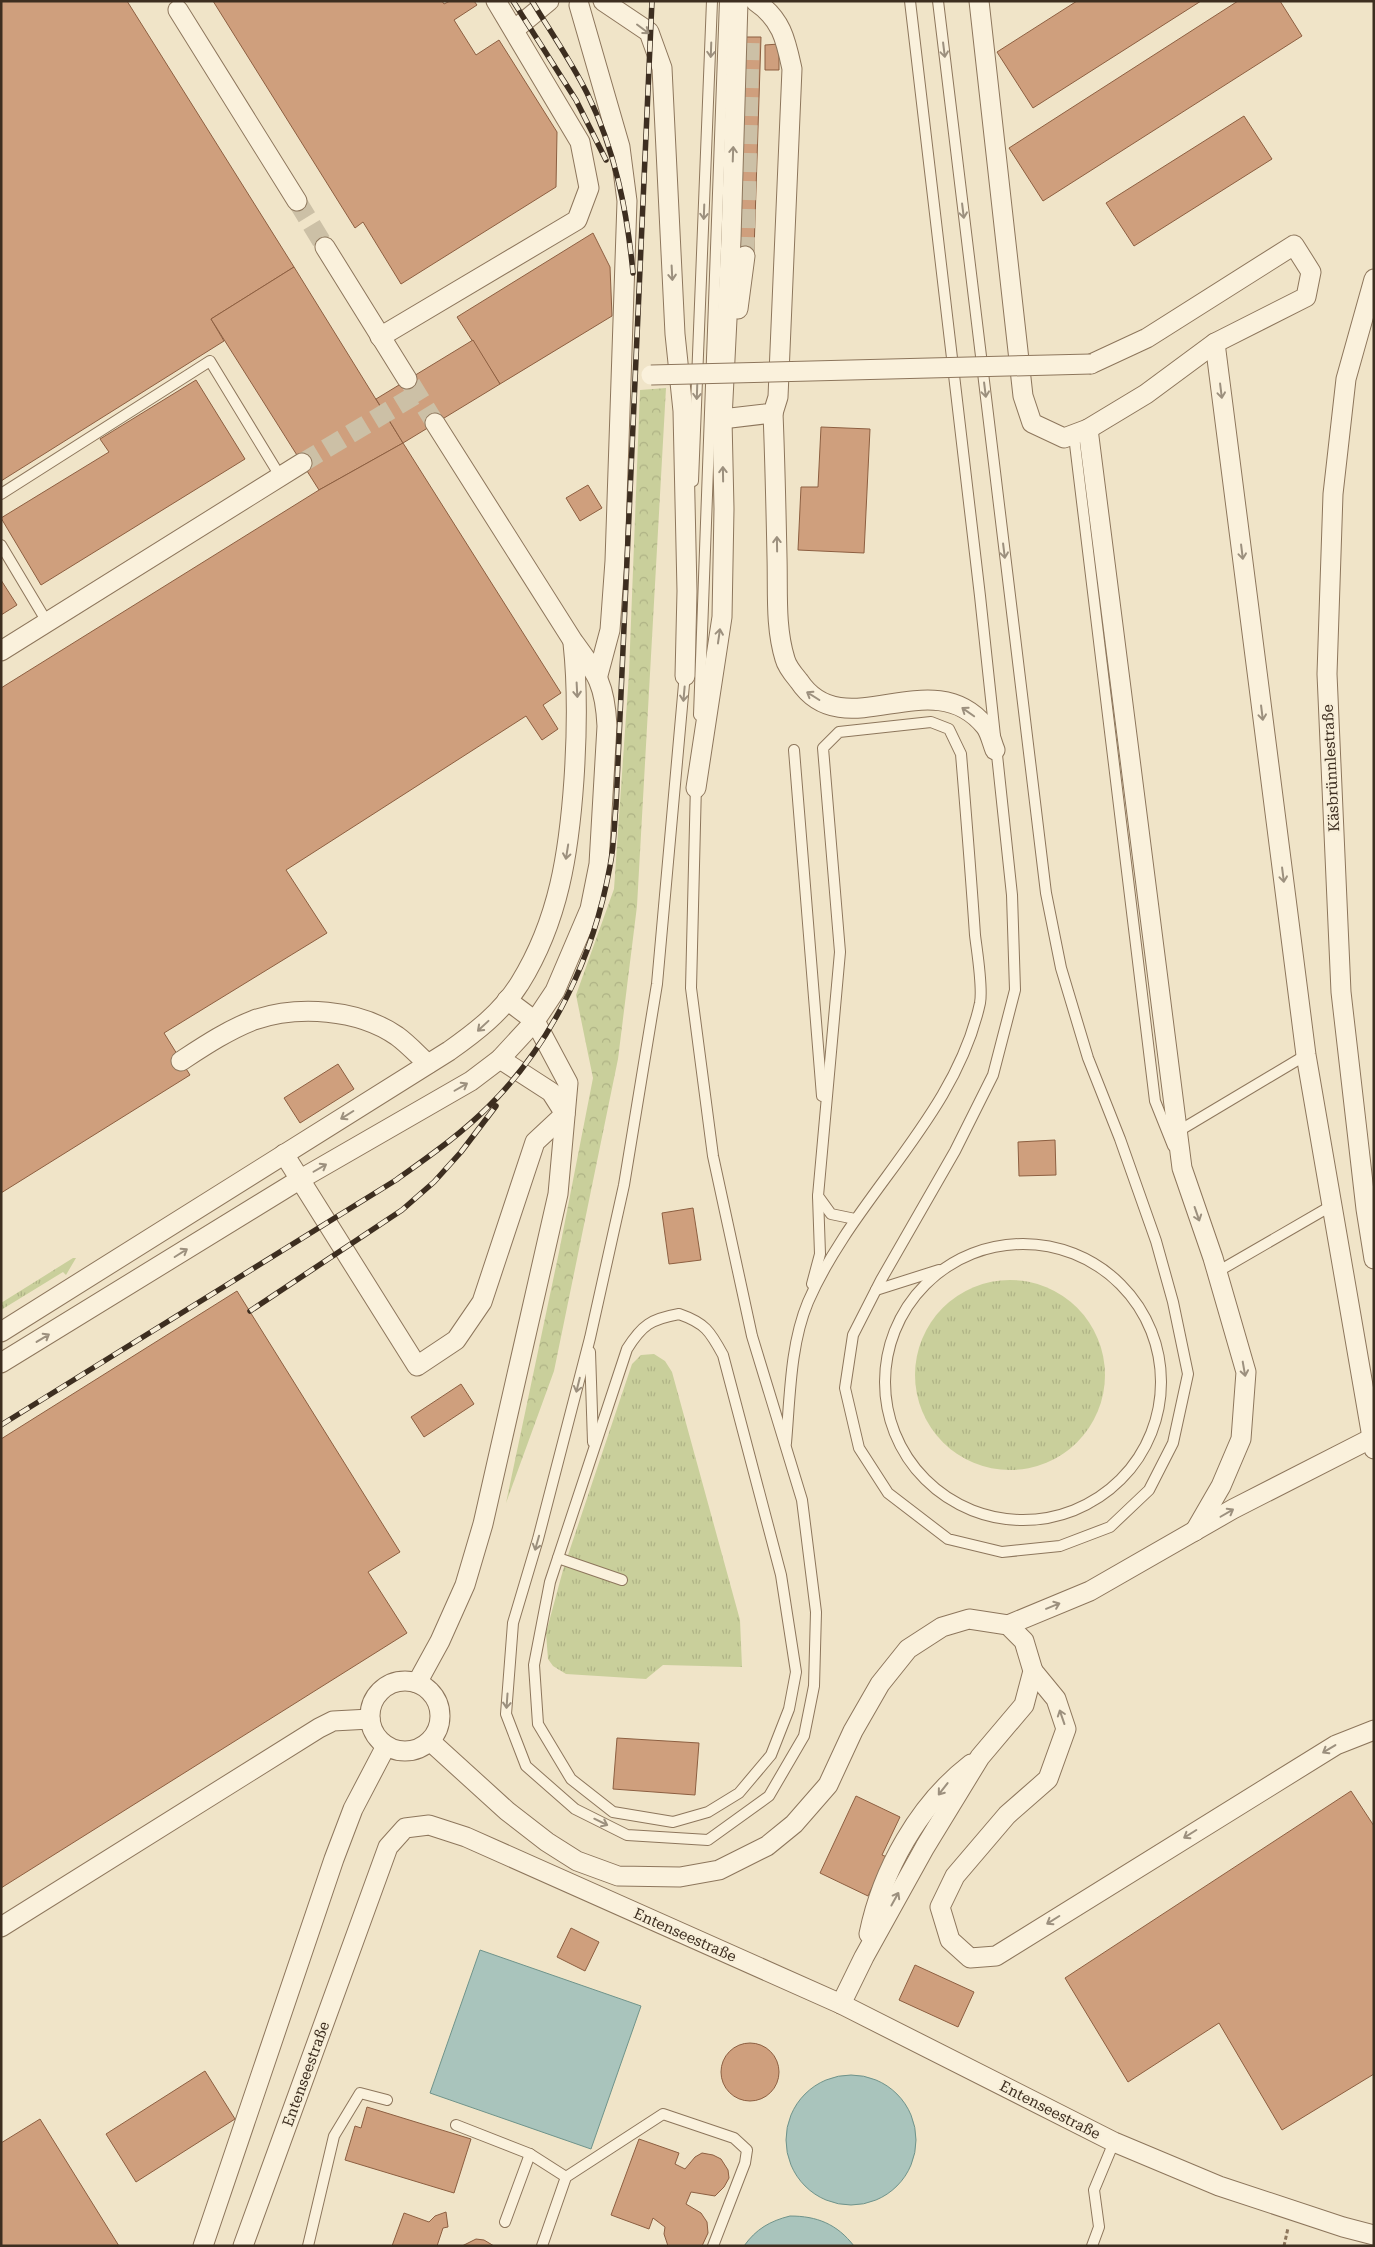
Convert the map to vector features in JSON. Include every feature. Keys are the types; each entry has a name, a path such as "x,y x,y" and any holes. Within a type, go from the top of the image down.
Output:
{"street":[{"path":"380,337 577,220 589,188 580,142 496,1"},
{"path":"514,30 549,1"},
{"path":"603,1 649,32 662,68 675,334 683,410 687,591 685,676"},
{"path":"696,788 722,617 724,509 722,419 738,1"},
{"path":"756,1 764,6 785,35 792,69 778,397 773,413 779,625 785,661 807,693 835,708 855,709 923,699 947,700 967,711 986,726 995,750"},
{"path":"623,375 651,375 1091,364 1147,338 1294,245 1310,272 1306,297 1215,343 1146,394 1081,432 1064,438 1032,423 1023,396 979,1"},
{"path":"576,2 620,148 626,192 627,218 623,375 610,630 598,675"},
{"path":"178,10 297,201"},
{"path":"325,247 407,379"},
{"path":"726,343 737,318 745,256"},
{"name":"Käsbrünnlestraße","path":"1374,279 1346,379 1333,494 1327,674 1341,992 1366,1208 1374,1258"},
{"path":"430,1741 507,1811 547,1842 577,1860 618,1876 680,1877 719,1870 767,1846 794,1824 828,1785 854,1731 880,1684 908,1649 942,1627 969,1619 1008,1625 1090,1591 1195,1531 1373,1444 1306,1055 1215,343"},
{"path":"722,419 773,413"},
{"path":"1,1363 300,1180 471,1081 500,1059 536,1021 555,991 590,909 599,864 607,726 606,704 598,675 573,641 434,423"},
{"path":"1081,432 1182,1168 1217,1272 1246,1372 1241,1439 1221,1486 1195,1531"},
{"path":"1,651 302,463"},
{"path":"1,1332 428,1064 482,1028 507,1000 520,984 548,931 562,881 571,825 575,762 578,693 573,641"},
{"path":"417,1683 440,1641 465,1585 483,1524 558,1194 568,1083 536,1021 507,1000"},
{"path":"181,1061 224,1034 254,1020 286,1012 350,1015 396,1036 428,1064"},
{"path":"500,1059 551,1092 566,1114"},
{"path":"284,1154 417,1366 456,1340 482,1302 535,1142 566,1114"},
{"path":"1008,1625 1024,1641 1033,1671 1056,1699 1066,1729 1048,1779 1007,1814 955,1876 940,1907 950,1940 970,1958 996,1956 1336,1745 1374,1730"},
{"path":"845,1997 864,1957 875,1905 910,1831 949,1781 980,1757 1024,1705 1033,1671"},
{"path":"406,1681 417,1683 428,1689 436,1698 440,1708 437,1732 430,1741 420,1748 409,1751 397,1750 386,1746 373,1730 370,1719 374,1702 384,1688 394,1683 406,1681"},
{"path":"1,1927 319,1728 333,1721 370,1719"},
{"path":"203,2246 334,1859 353,1809 386,1746"},
{"name":"Entenseestraße","path":"243,2246 388,1847 405,1828 429,1825 466,1837 845,1997 1114,2142 1219,2186 1343,2227 1374,2235"}],"lane":[{"path":"712,1 685,676 657,984 624,1185 590,1338 538,1539 513,1623 506,1714 526,1766 576,1809 627,1835 708,1840 769,1796 804,1736 814,1686 816,1612 802,1500 752,1336 713,1156 691,988 696,788 725,1"},
{"path":"910,1 980,596 1012,895 1015,990 993,1075 955,1151 876,1290 853,1335 845,1388 859,1448 888,1493 948,1539 1002,1552 1060,1546 1110,1527 1149,1490 1173,1443 1188,1374 1156,1241 1120,1139 1088,1058 1061,968 1046,893 938,1"},
{"path":"1,494 210,361 280,476"},
{"path":"1081,432 1155,1101 1182,1168"},
{"path":"1,545 47,622"},
{"path":"786,1449 793,1362 820,1254 818,1196 840,952 823,748 838,732 931,722 949,729 961,754 980,1000 967,1047 942,1096 835,1248 808,1304"},
{"path":"794,750 825,1134"},
{"path":"1177,1132 1306,1055"},
{"path":"818,1196 831,1214 855,1220"},
{"path":"1217,1272 1331,1206"},
{"path":"876,1290 942,1268 983,1249 1027,1243 1071,1251 1110,1273 1140,1306 1158,1348 1162,1392 1151,1436 1127,1474 1092,1502 1049,1519 1002,1520 957,1505 920,1476 900,1445 895,1437 884,1391 889,1344 909,1302 942,1268"},
{"path":"679,1314 696,1320 710,1331 723,1355 781,1575 796,1672 789,1709 771,1755 739,1793 708,1812 673,1822 613,1812 571,1779 538,1724 534,1665 550,1582 593,1451 627,1350 638,1332 656,1318 679,1314"},
{"path":"590,1338 593,1451"},
{"path":"558,1558 622,1580"},
{"path":"308,2246 334,2136 360,2093 387,2100"},
{"path":"542,2246 566,2176 663,2114 734,2138 747,2150 745,2163 713,2246"},
{"path":"456,2125 530,2154 566,2176"},
{"path":"1092,2246 1099,2227 1094,2190 1114,2142"},
{"path":"505,2222 530,2154"}],"green space":[{"path":"666,388 637,906 618,1059 554,1371 506,1503 559,1252 593,1078 576,995 614,889 629,673 640,390"},
{"path":"73,1258 76,1258 66,1275 63,1272 1,1310 1,1303"},
{"path":"1010,1280 1046,1287 1063,1296 1077,1308 1089,1322 1098,1339 1105,1375 1098,1411 1089,1428 1077,1442 1063,1454 1046,1463 1010,1470 974,1463 957,1454 943,1442 931,1428 922,1411 915,1375 922,1339 931,1322 943,1308 957,1296 974,1287"},
{"path":"654,1354 665,1361 672,1372 740,1620 742,1667 663,1665 646,1679 566,1674 553,1666 548,1659 546,1633 563,1570 632,1364 641,1355"}],"water":[{"path":"480,1950 641,2006 591,2149 430,2093"},
{"path":"851,2075 864,2076 876,2080 897,2094 911,2115 915,2127 915,2153 911,2165 897,2186 876,2200 864,2204 851,2205 838,2204 826,2200 805,2186 791,2165 787,2153 786,2140 787,2127 791,2115 805,2094 826,2080 838,2076"},
{"path":"790,2216 800,2216 826,2223 841,2232 854,2246 744,2246 764,2226"}],"building":[{"path":"1,1 127,1 294,267 211,319 224,341 1,481"},
{"path":"213,1 442,1 444,4 450,1 474,1 477,5 454,20 476,55 499,40 557,132 556,187 401,284 363,222 355,228"},
{"path":"1077,1 1201,1 1033,108 997,52"},
{"path":"1238,1 1280,1 1302,36 1043,201 1009,148"},
{"path":"742,37 761,37 754,251 736,250"},
{"path":"779,44 779,70 765,70 765,45"},
{"path":"1244,116 1272,159 1134,246 1106,203"},
{"path":"593,233 610,267 612,316 500,384 457,317"},
{"path":"294,267 403,443 319,490 211,319"},
{"path":"473,340 500,384 403,443 376,399"},
{"path":"196,380 245,459 41,585 1,518 109,452 100,439"},
{"path":"821,427 870,429 864,553 798,550 801,487 818,487"},
{"path":"403,443 561,693 543,705 558,729 542,740 526,716 286,870 327,933 164,1033 190,1075 1,1193 1,688 319,490"},
{"path":"588,485 602,508 580,521 566,498"},
{"path":"1,580 17,605 1,615"},
{"path":"338,1064 354,1089 300,1123 284,1098"},
{"path":"1055,1140 1056,1175 1019,1176 1018,1142"},
{"path":"693,1208 701,1260 669,1264 662,1213"},
{"path":"237,1291 400,1552 368,1572 407,1633 1,1888 1,1439"},
{"path":"461,1384 474,1404 424,1437 411,1417"},
{"path":"617,1738 699,1743 695,1795 613,1789"},
{"path":"1351,1791 1374,1826 1374,2074 1282,2130 1219,2023 1128,2082 1065,1978"},
{"path":"856,1796 900,1817 882,1855 887,1857 868,1896 820,1873"},
{"path":"571,1928 599,1942 585,1971 557,1957"},
{"path":"915,1965 974,1992 958,2027 899,2000"},
{"path":"750,2043 761,2045 774,2056 779,2072 777,2083 766,2096 750,2101 739,2099 726,2088 721,2072 723,2061 734,2048"},
{"path":"205,2071 235,2119 136,2182 106,2134"},
{"path":"367,2107 471,2139 454,2193 345,2160 355,2126 361,2128"},
{"path":"40,2119 119,2246 1,2246 1,2143"},
{"path":"639,2139 679,2153 675,2164 685,2169 695,2157 702,2153 721,2159 728,2170 729,2178 724,2187 715,2196 691,2192 686,2204 701,2213 707,2222 708,2233 702,2246 668,2246 664,2234 665,2227 653,2218 649,2229 611,2215"},
{"path":"446,2212 448,2227 443,2228 437,2246 392,2246 404,2213 429,2222 435,2216"},
{"path":"476,2239 484,2240 494,2246 462,2246"}],"tunnel":[{"path":"745,256 750,43"},
{"path":"297,201 325,247"},
{"path":"411,384 435,423"},
{"path":"302,463 417,394"}],"railway":[{"path":"513,1 576,100 606,160"},
{"path":"532,1 581,81 605,136 623,203 633,273"},
{"path":"1,1425 396,1180 444,1145 488,1107 532,1055 551,1026 582,964 603,899 610,866 616,806 652,1"},
{"path":"250,1311 402,1210 434,1182 461,1152 496,1106"}]}
